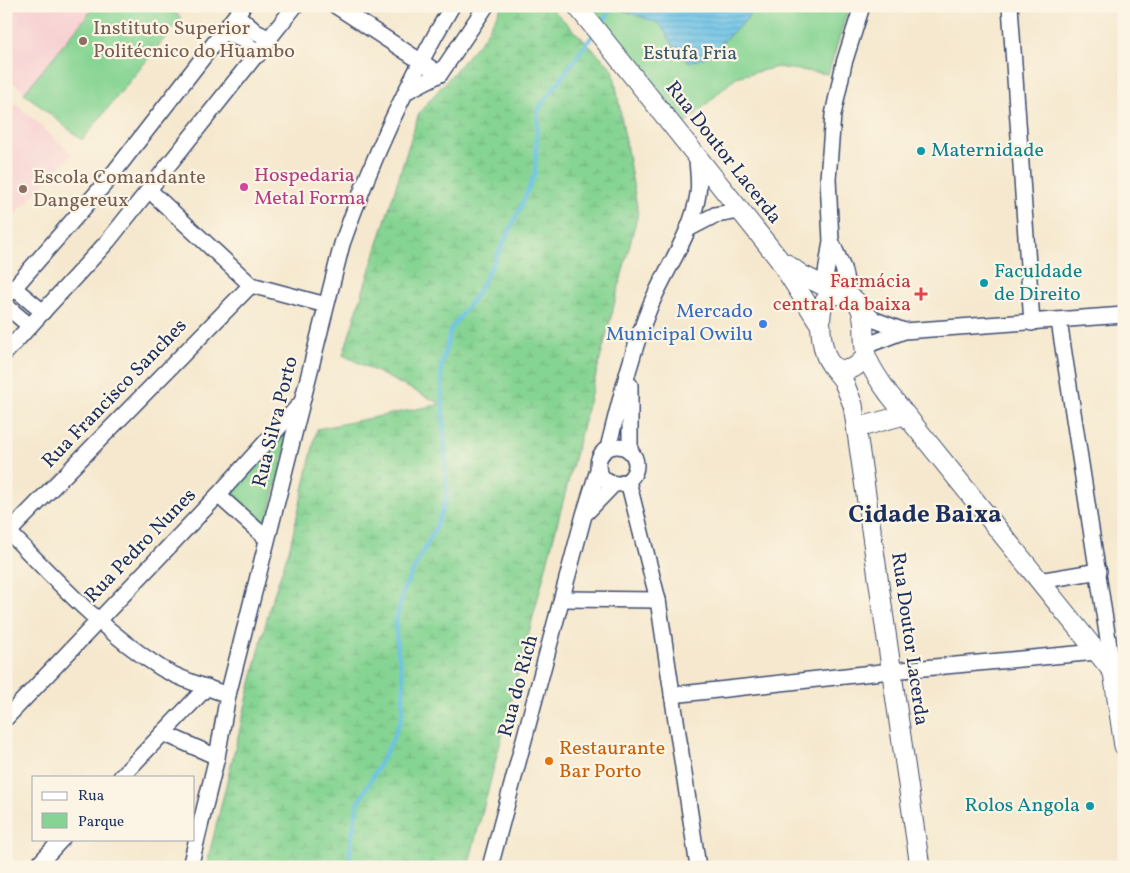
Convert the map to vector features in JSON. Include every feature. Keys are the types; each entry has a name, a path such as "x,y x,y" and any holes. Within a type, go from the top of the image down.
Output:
{"main road":[{"name":"Rua Doutor Lacerda","path":"577,6 778,258 821,326"},
{"name":"Rua Doutor Lacerda","path":"778,258 844,297"},
{"name":"Rua Doutor Lacerda","path":"844,297 826,300 821,308 821,326 826,357 843,380 852,401 857,428 920,867"},
{"path":"844,297 866,351 904,415 1114,672 1121,701 1124,746"},
{"path":"831,365 846,370 855,367 866,351"},
{"path":"857,428 904,415"}],"street":[{"path":"6,352 108,241 258,55 295,6"},
{"path":"336,6 440,74"},
{"name":"Rua Silva Porto","path":"190,867 217,757 228,695 266,539 304,400 342,244 365,178 395,110 452,6"},
{"path":"407,91 440,74 486,6"},
{"path":"862,6 844,63 833,115 828,179 831,241 844,297 875,320 904,332"},
{"path":"1010,6 1032,323"},
{"path":"43,312 10,292 108,180 240,11 256,32 270,39"},
{"path":"224,32 243,40 258,55"},
{"path":"621,483 607,482 598,470 599,457 608,448 630,366 649,309 688,228 698,191 697,156"},
{"path":"149,190 251,285 326,305"},
{"path":"688,228 715,215 739,211"},
{"path":"831,241 843,268 844,297"},
{"name":"Rua Francisco Sanches","path":"8,530 251,285"},
{"path":"6,306 30,326"},
{"path":"866,351 904,332 1124,316"},
{"path":"1059,321 1114,672"},
{"path":"630,366 630,451"},
{"name":"Rua Pedro Nunes","path":"6,718 218,495 304,400"},
{"path":"584,515 636,468 634,456 630,451 620,446 608,448"},
{"name":"Rua do Rich","path":"490,867 584,515 598,470"},
{"path":"621,483 658,600 698,867"},
{"path":"218,495 266,539"},
{"path":"8,530 98,620 128,646 162,669 228,695"},
{"path":"1039,581 1099,571"},
{"path":"563,599 658,600"},
{"path":"672,694 1097,652"},
{"path":"122,776 207,688"},
{"path":"163,733 217,757"},
{"path":"36,867 61,840"}],"shaded area":[{"name":"Instituto Superior Politécnico do Huambo","path":"6,6 187,6 82,140 6,76"},
{"name":"Escola Comandante Dangereux","path":"6,95 72,154 6,224"}],"green space":[{"name":"Instituto Superior Politécnico do Huambo","path":"95,6 167,6 181,18 82,140 24,93"},
{"path":"502,6 549,6 613,69 638,213 468,867 206,867 270,606 290,547 317,429 441,404 343,355 419,113 484,37"},
{"name":"Estufa Fria","path":"589,6 849,6 828,74 777,67 736,77 684,125"},
{"path":"294,417 264,532 226,496"}],"water":[{"path":"612,6 754,6 746,20 706,57 690,62 680,56 660,24"}],"waterway":[{"path":"600,26 613,7"},
{"path":"349,867 351,839 358,804 391,743 402,716 404,681 395,625 404,588 434,531 447,497 441,367 451,329 478,292 519,211 535,173 538,110 593,35"}],"place":[{"name":"Instituto Superior Politécnico do Huambo","path":"83,41"},
{"name":"Maternidade","path":"921,151"},
{"name":"Hospedaria Metal Forma","path":"244,187"},
{"name":"Escola Comandante Dangereux","path":"23,189"},
{"name":"Faculdade de Direito","path":"984,283"},
{"name":"Farmácia central da baixa","path":"921,294"},
{"name":"Mercado Municipal Owilu","path":"763,324"},
{"name":"Restaurante Bar Porto","path":"549,761"},
{"name":"Rolos Angola","path":"1090,806"}],"district":[{"name":"Cidade Baixa","path":"925,515"}]}
